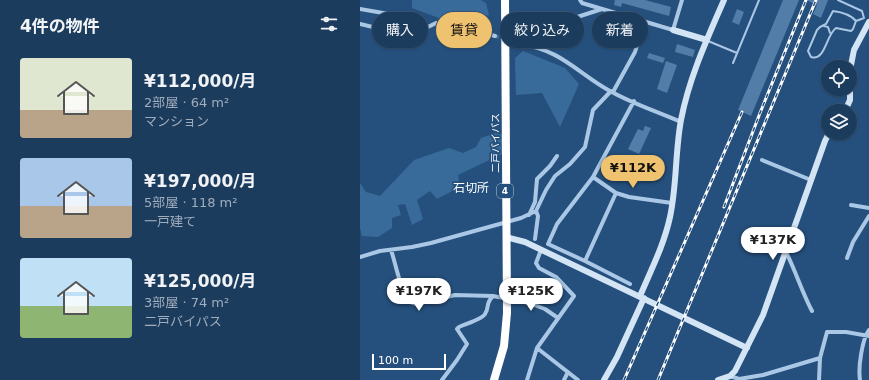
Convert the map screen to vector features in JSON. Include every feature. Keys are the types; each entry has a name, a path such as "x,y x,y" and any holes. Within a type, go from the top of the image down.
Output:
{"highway":[{"name":"二戸バイパス","path":"494,380 504,346 507,298 505,0"}],"street":[{"path":"580,0 582,3 612,12"},
{"path":"673,30 682,0"},
{"path":"604,380 617,357 642,297 664,238 672,203 681,122 690,84 724,0"},
{"path":"584,15 602,9"},
{"path":"360,10 373,12"},
{"path":"852,60 854,50 867,19"},
{"path":"360,24 406,35 414,34 436,23 450,23 495,36"},
{"path":"648,23 707,40"},
{"path":"536,48 553,54 570,63 612,92 681,122"},
{"path":"360,257 380,251 431,243 494,224 521,218 536,211 546,190 555,176 570,164 585,147 593,110 612,92 635,48"},
{"path":"630,284 548,244 557,224 593,177 634,101"},
{"path":"718,380 730,376 738,366 763,315 826,140"},
{"path":"528,215 535,202 537,179 550,166 557,156"},
{"path":"762,160 811,180"},
{"path":"593,177 616,193 629,197 672,203"},
{"path":"585,261 616,193"},
{"path":"851,205 869,208"},
{"path":"535,239 538,216 536,211"},
{"path":"847,258 853,242 869,216"},
{"path":"506,237 525,242 747,348"},
{"path":"391,250 404,293 408,301 412,303 416,304 455,295 493,296 529,302 545,309 558,318"},
{"path":"527,380 537,348 574,296 556,277 539,268 536,264 542,250"},
{"path":"786,252 802,292 812,311"},
{"path":"442,380 467,344 457,329 459,326 484,316 488,301 493,296"},
{"path":"860,380 862,350 869,330"},
{"path":"819,380 820,358 827,332 846,332 867,336"},
{"path":"537,348 578,380"},
{"path":"730,376 739,379 763,375 820,358"},
{"path":"564,380 568,372"}],"lane":[{"path":"733,63 759,0"},
{"path":"838,0 862,11 867,19 856,20 853,17 836,11 833,12 826,24 817,30 808,51 810,57 818,57 821,54 830,33 836,28 851,31 856,20"},
{"path":"824,26 828,28 830,33"},
{"path":"707,40 737,53"}],"shaded area":[{"path":"412,0 481,0 486,3 488,12 436,12 436,17 428,14 428,12 423,12 412,8"},
{"path":"523,51 565,68 579,84 560,127 542,93 516,95 515,58"},
{"path":"495,133 503,134 502,154 458,175 460,187 437,199 430,191 417,200 423,219 412,225 405,204 398,205 401,215 392,218 392,228 378,237 362,236 360,228 360,183 366,192 380,196 414,160 449,148 463,153 476,147 481,138"}],"building":[{"path":"615,0 645,0 671,7 669,16 622,3 621,7 614,5"},
{"path":"783,0 799,0 751,116 738,110"},
{"path":"806,0 828,0 821,18 813,14 817,5"},
{"path":"737,9 744,12 739,25 732,22"},
{"path":"677,44 695,50 693,57 675,52"},
{"path":"649,53 665,58 663,63 647,58"},
{"path":"666,61 677,65 667,93 657,89"},
{"path":"645,126 651,128 639,154 628,149 638,129 643,131"}],"tunnel":[{"path":"495,36 500,38"}],"railway":[{"path":"724,207 806,0"},
{"path":"658,380 816,0"},
{"path":"624,380 742,112"}],"district":[{"name":"石切所","path":"471,188"}]}
